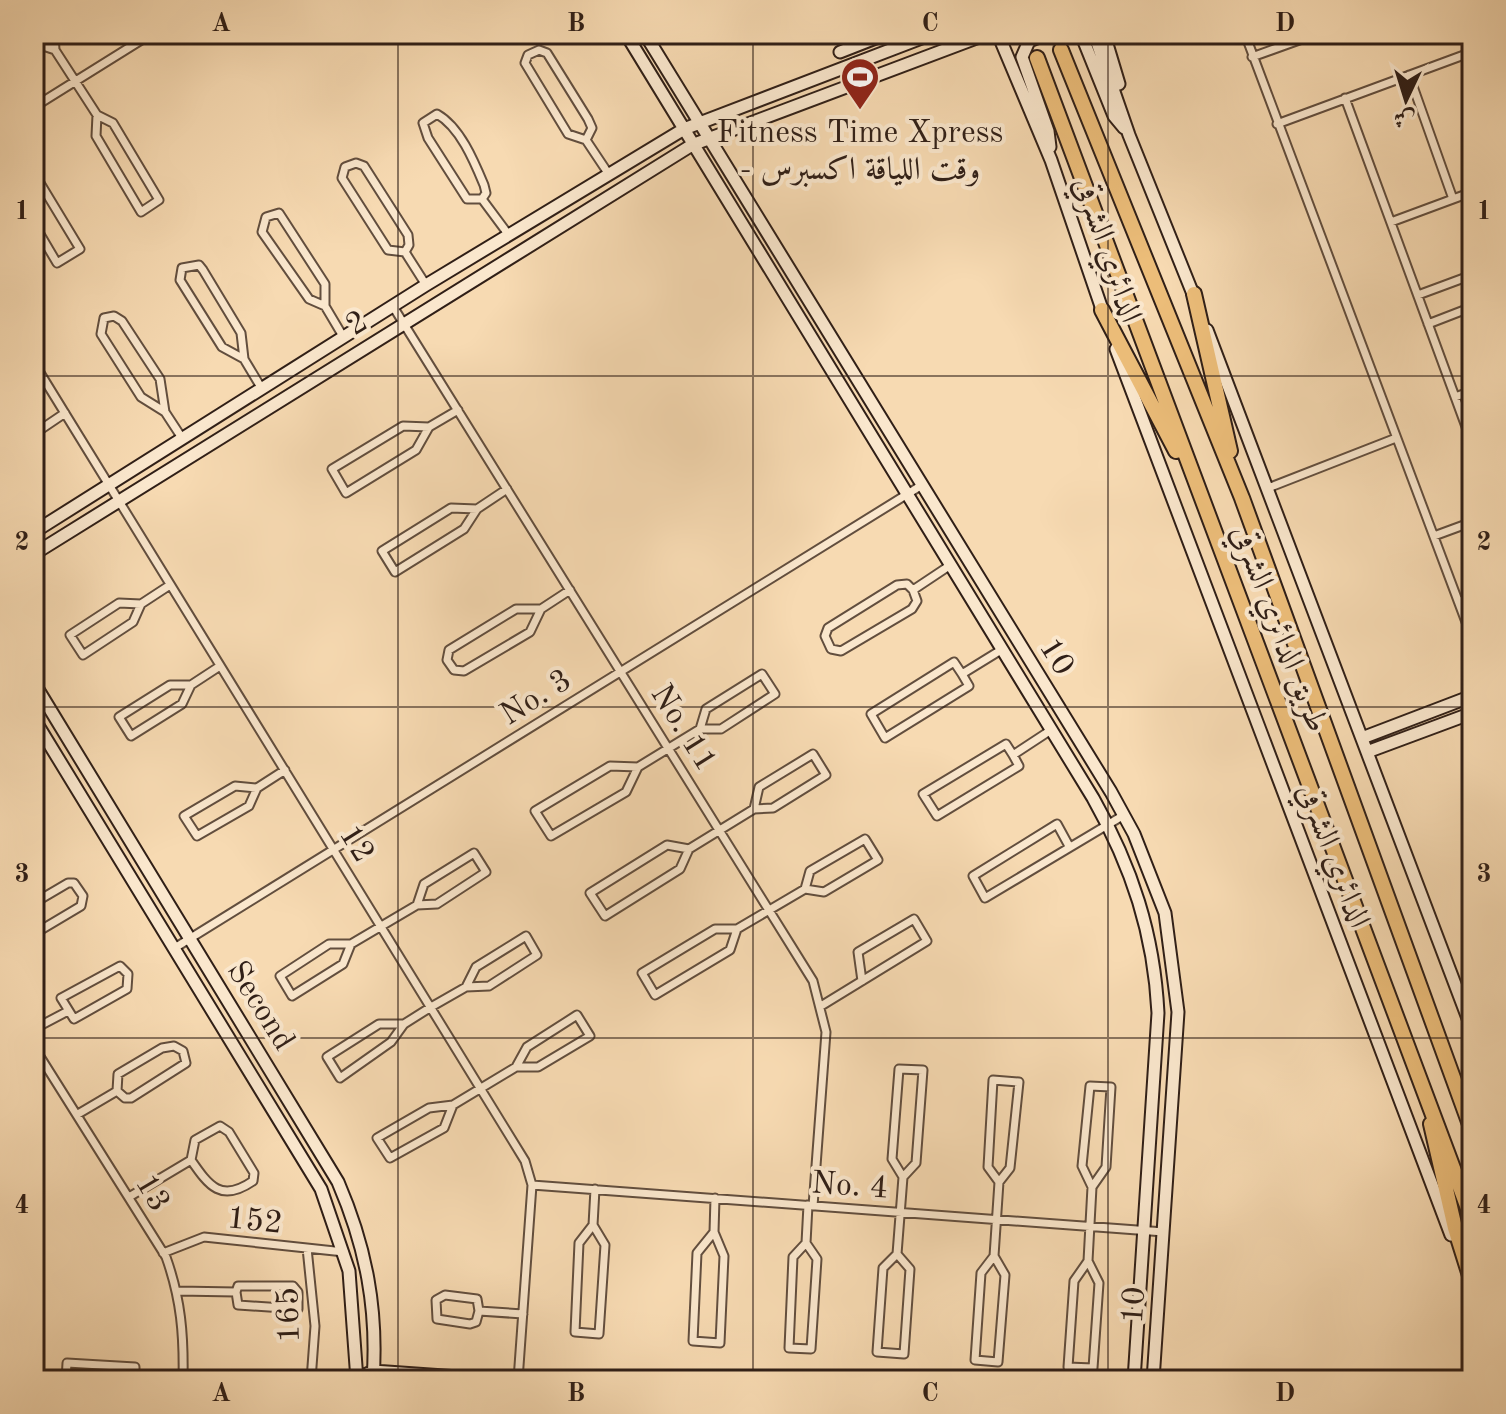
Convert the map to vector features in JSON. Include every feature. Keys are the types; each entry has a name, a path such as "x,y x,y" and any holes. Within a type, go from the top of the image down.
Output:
{"highway":[{"name":"طريق الدائري الشرقي","path":"1061,50 1242,498 1472,1130"},
{"name":"طريق الدائري الشرقي","path":"1037,58 1472,1219"},
{"path":"1194,294 1242,498"},
{"path":"1102,310 1203,502"},
{"path":"1438,1032 1472,1098"},
{"path":"1418,1069 1455,1228 1472,1282"}],"street":[{"path":"54,34 55,50 97,115 113,123 159,200 141,212 96,136 97,115"},
{"path":"34,107 151,34"},
{"name":"10","path":"626,34 1108,824 1134,881 1156,967 1156,1059 1134,1380"},
{"name":"10","path":"645,34 1124,815 1165,913 1178,1012 1153,1380"},
{"path":"840,52 886,34"},
{"name":"2","path":"34,532 508,234 684,129 932,34"},
{"name":"2","path":"34,554 692,145 987,34"},
{"name":"الدائري الشرقي","path":"998,34 1051,160 1102,310 1472,1290"},
{"path":"1047,34 1029,41 1022,57 1048,131 1051,160"},
{"path":"1081,34 1114,116 1129,135"},
{"name":"الدائري الشرقي","path":"1094,34 1129,135 1194,294 1472,1029"},
{"path":"1104,34 1128,112 1129,135"},
{"path":"1245,34 1472,638"},
{"path":"1252,57 1316,34"},
{"path":"34,43 55,50"},
{"path":"586,140 592,128 547,53 539,50 528,55 525,63 528,71 568,134 586,140 608,173"},
{"path":"1277,124 1472,52"},
{"path":"1409,75 1453,199"},
{"path":"1345,98 1472,443"},
{"path":"437,114 448,120 475,165 486,193 482,199 467,199 428,138 423,123 437,114"},
{"path":"356,163 364,166 408,235 409,245 405,252 388,250 342,178 345,167 356,163"},
{"path":"34,173 80,249 57,263 34,224"},
{"path":"1391,222 1472,192"},
{"path":"482,199 508,234"},
{"path":"325,306 309,299 262,232 266,217 279,213 286,220 325,284 325,306 344,338"},
{"path":"405,252 426,285"},
{"path":"244,359 222,347 180,280 182,268 199,265 203,270 241,333 244,359 262,389"},
{"path":"1418,295 1472,275"},
{"path":"1428,324 1472,307"},
{"name":"No. 11","path":"394,308 808,970 821,1006 826,1059 806,1243"},
{"path":"165,412 141,397 101,334 104,318 114,316 122,321 160,379 165,412 182,438"},
{"name":"12","path":"34,363 525,1161 532,1185 518,1380"},
{"path":"1455,397 1472,391"},
{"path":"429,427 403,426 332,469 346,493 416,450 429,427 458,410"},
{"path":"34,434 65,413"},
{"path":"1268,488 1396,438"},
{"name":"No. 3","path":"173,949 922,485"},
{"path":"477,509 451,508 382,551 395,572 464,529 477,509 507,489"},
{"path":"1434,536 1472,522"},
{"path":"913,590 949,566"},
{"path":"907,584 913,590 917,601 912,609 841,651 831,649 825,636 828,628 897,585 907,584"},
{"path":"141,604 119,603 70,635 83,655 133,622 141,604 170,585"},
{"path":"541,609 516,609 449,650 447,660 454,670 464,671 530,632 541,609 570,590"},
{"path":"1459,602 1472,597"},
{"path":"962,674 1001,650"},
{"path":"954,662 962,674 969,686 885,738 871,714 954,662"},
{"path":"191,685 170,685 119,717 131,736 182,704 191,685 220,666"},
{"path":"638,767 610,766 535,811 551,836 626,792 638,767 700,729 721,729 775,694 762,674 706,709 700,729"},
{"name":"Second","path":"34,683 338,1182 368,1266 373,1299 373,1376"},
{"path":"1362,738 1472,696"},
{"path":"1367,752 1472,713"},
{"name":"Second","path":"34,719 321,1189 344,1252 353,1301 358,1379"},
{"path":"1013,755 1051,730"},
{"path":"1006,744 1013,755 1019,766 937,816 923,794 1006,744"},
{"path":"689,849 667,845 590,893 605,916 680,869 689,849 754,809 773,808 826,775 813,754 759,787 754,809"},
{"path":"257,788 235,786 184,816 197,836 249,806 257,788 285,770"},
{"path":"1069,846 1057,824 973,876 985,898 1124,815"},
{"path":"737,929 730,950 655,995 642,973 715,929 737,929 805,889 824,892 878,860 865,839 810,871 805,889"},
{"path":"351,944 343,964 292,996 280,976 329,944 351,944 417,905 437,904 486,872 474,853 424,884 417,905"},
{"path":"34,903 68,883 74,883 83,896 81,906 34,934"},
{"path":"821,1006 862,981 927,941 914,919 858,952 862,981"},
{"path":"404,1024 379,1024 327,1057 340,1078 391,1042 404,1024 431,1007 466,987 489,986 537,955 526,936 476,967 466,987"},
{"path":"115,967 124,968 128,974 127,989 74,1019 68,1011 61,998 115,967"},
{"path":"34,1029 68,1011"},
{"path":"453,1105 444,1128 390,1158 377,1138 429,1108 453,1105 516,1067 527,1047 577,1015 590,1036 538,1067 516,1067"},
{"path":"174,1046 183,1051 186,1063 179,1070 131,1098 117,1091 118,1074 162,1048 174,1046"},
{"name":"13","path":"34,1047 163,1253 178,1291 184,1329 183,1380"},
{"path":"897,1254 910,1269 904,1354 877,1352 883,1268 897,1254 903,1177 892,1159 899,1069 923,1070 916,1163 903,1177"},
{"path":"994,1256 1005,1275 998,1362 975,1360 981,1273 994,1256 999,1182 1010,1168 1019,1082 993,1080 988,1167 999,1182"},
{"path":"1088,1261 1074,1281 1068,1367 1093,1368 1099,1283 1088,1261 1092,1187 1082,1166 1090,1086 1111,1087 1106,1167 1092,1187"},
{"path":"78,1114 117,1091"},
{"path":"129,1197 191,1160 195,1140 209,1129 220,1126 229,1132 250,1166 253,1181 242,1189 215,1189 208,1185 191,1160"},
{"name":"No. 4","path":"532,1185 1164,1232"},
{"path":"593,1225 579,1243 575,1332 599,1334 605,1245 593,1225 595,1189"},
{"path":"714,1232 697,1253 693,1341 720,1343 724,1256 714,1232 715,1198"},
{"name":"152","path":"163,1253 204,1237 344,1252"},
{"path":"806,1243 817,1259 811,1349 789,1348 793,1257 806,1243"},
{"name":"165","path":"307,1248 315,1326 311,1380"},
{"path":"247,1284 293,1286 298,1292 298,1309 238,1305 236,1292 238,1286 247,1284"},
{"path":"178,1291 236,1292"},
{"path":"445,1295 471,1296 479,1301 479,1311 477,1319 470,1324 440,1321 436,1316 436,1300 445,1295"},
{"path":"479,1311 523,1314"},
{"path":"66,1380 67,1363 135,1367 135,1380"},
{"path":"231,1380 231,1375 302,1380"},
{"path":"358,1379 373,1376 501,1380"}],"tunnel":[{"path":"1055,34 1061,50"}],"place":[{"name":"Fitness Time Xpress - وقت اللياقة اكسبرس","path":"860,111"}]}
